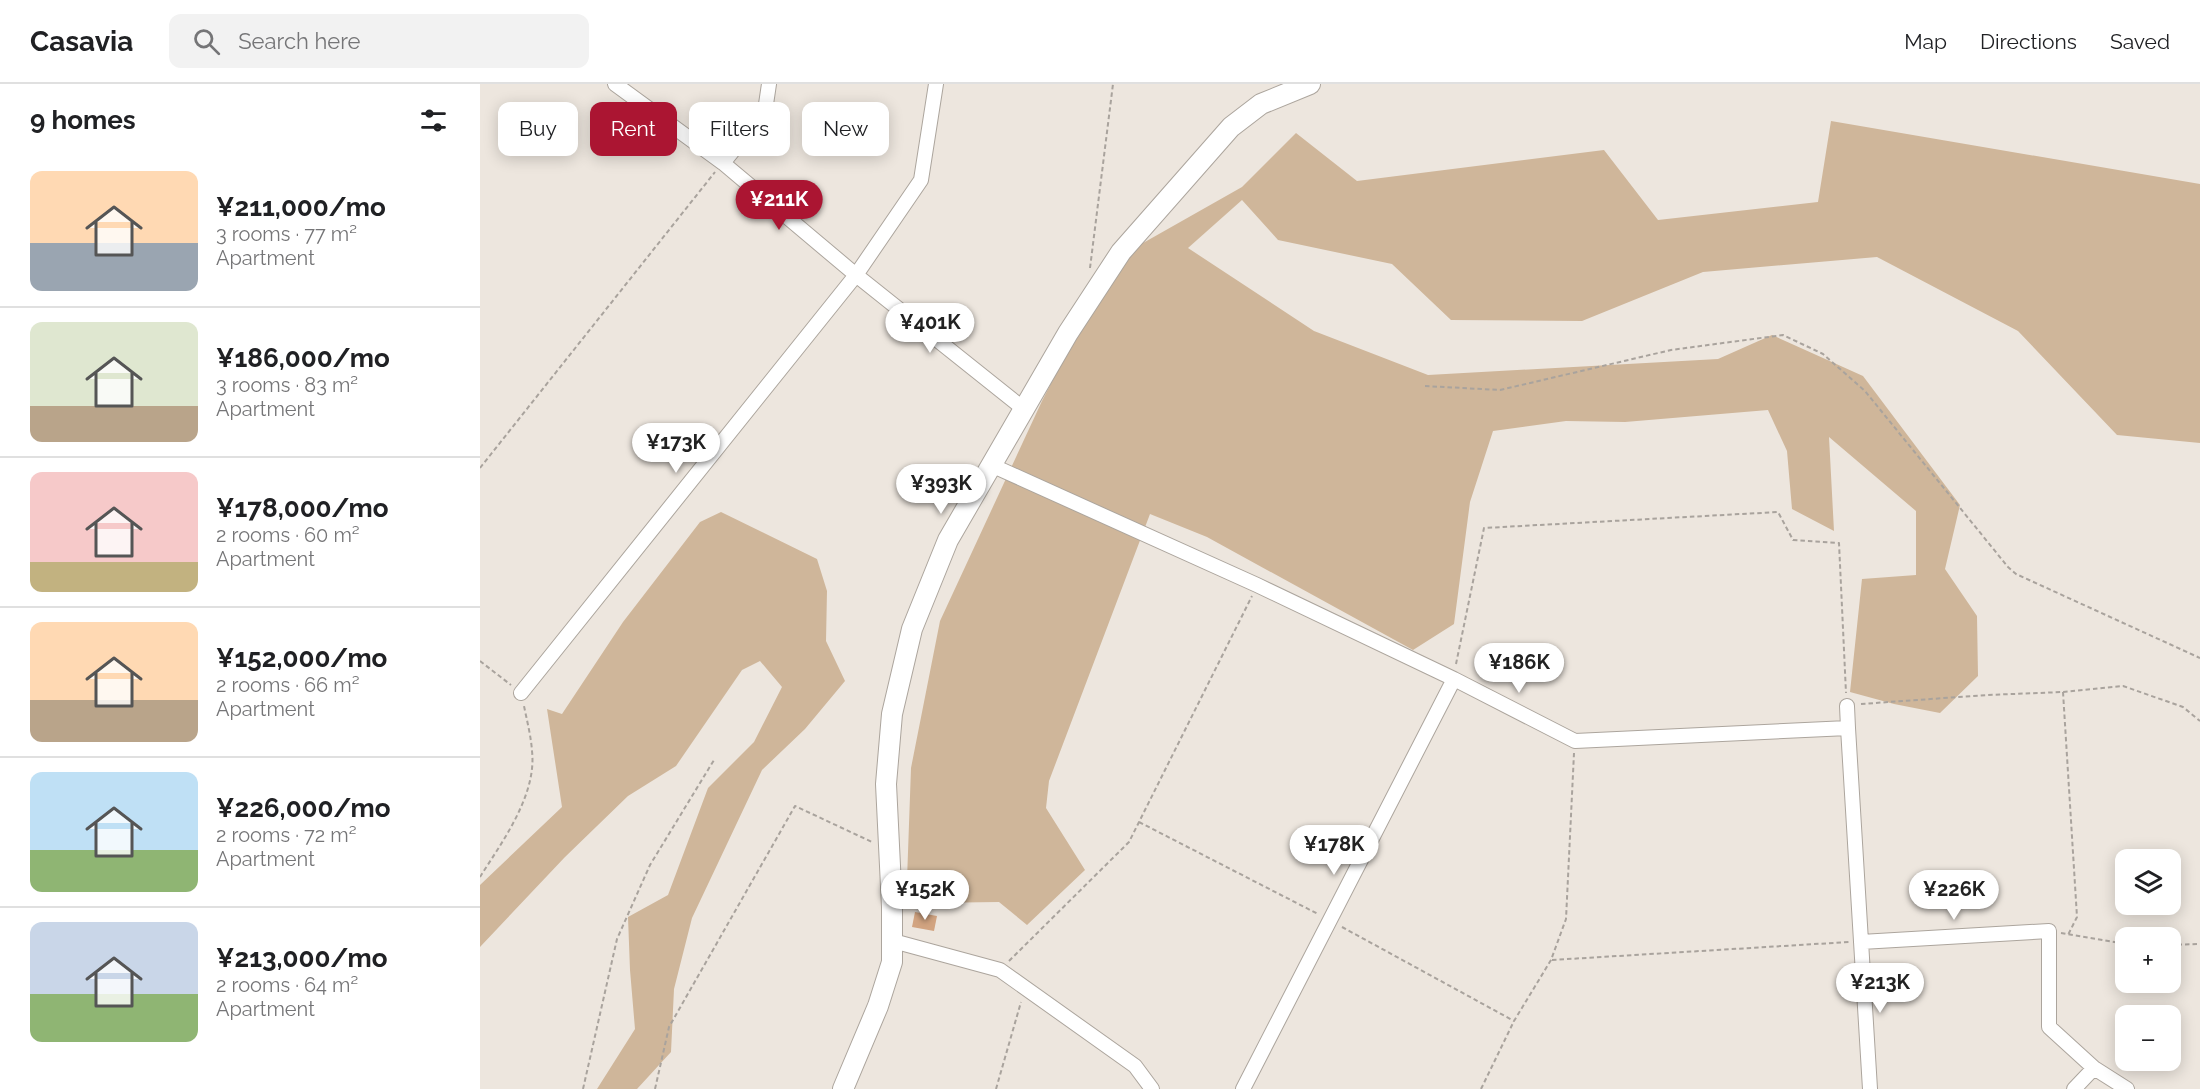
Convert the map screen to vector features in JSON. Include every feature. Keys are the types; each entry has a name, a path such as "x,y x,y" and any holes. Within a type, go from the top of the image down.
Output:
{"street":[{"path":"615,84 723,163 856,275 1024,409"},
{"path":"723,163 765,111 768,84"},
{"path":"521,693 856,275 921,180 936,84"},
{"path":"843,1089 887,983 892,962 886,784 890,725 912,629 948,540 1094,291 1121,252 1231,127 1261,104 1310,84"},
{"path":"992,465 1257,585 1454,679 1575,741 1848,728"},
{"path":"1243,1089 1454,679"},
{"path":"1847,705 1870,1089"},
{"path":"1861,942 2049,931 2049,1027 2094,1068 2127,1089"},
{"path":"893,941 1000,970 1135,1066 1152,1089"},
{"path":"2074,1089 2094,1068"}],"path":[{"path":"1094,291 1089,279 1113,84"},
{"path":"480,468 723,163"},
{"path":"1425,386 1500,390 1671,350 1783,335 1823,354 1864,391 2016,574 2200,658"},
{"path":"1454,679 1484,528 1778,512 1793,540 1839,543 1847,705 2063,692 2123,686 2182,708 2200,721"},
{"path":"1000,970 1129,842 1257,585"},
{"path":"480,661 521,693 532,753 531,782 510,829 480,877"},
{"path":"2063,692 2077,917 2068,934"},
{"path":"1481,1089 1514,1021 1551,960 1566,919 1575,741"},
{"path":"583,1089 617,939 650,865 714,760"},
{"path":"655,1089 669,1027 795,806 888,850"},
{"path":"2049,931 2115,942"},
{"path":"1551,960 1861,942"},
{"path":"2181,945 2200,944"},
{"path":"996,1089 1025,988"}],"shaded area":[{"path":"1831,121 2200,184 2200,443 2117,435 2018,331 1877,257 1703,272 1582,321 1451,320 1392,264 1278,240 1242,200 1188,248 1314,331 1428,375 1718,359 1772,335 1863,376 1960,505 1945,569 1977,616 1978,676 1940,713 1850,692 1862,579 1916,575 1916,511 1829,437 1834,531 1792,509 1787,451 1768,410 1625,422 1566,421 1493,431 1470,502 1454,624 1413,650 1207,537 1150,514 1049,781 1046,808 1085,870 1027,925 999,902 924,903 907,880 911,768 940,621 1042,401 1086,315 1136,247 1242,187 1296,133 1357,181 1604,150 1658,220 1818,202"},
{"path":"721,512 817,559 827,591 826,641 845,681 805,729 762,770 692,918 674,989 671,1052 637,1089 597,1089 635,1029 628,917 668,895 708,788 754,742 782,687 760,661 742,670 676,766 628,796 565,857 480,947 480,885 562,807 547,709 562,714 623,622 700,522"}],"building":[{"path":"915,912 937,916 934,931 912,927"}]}
